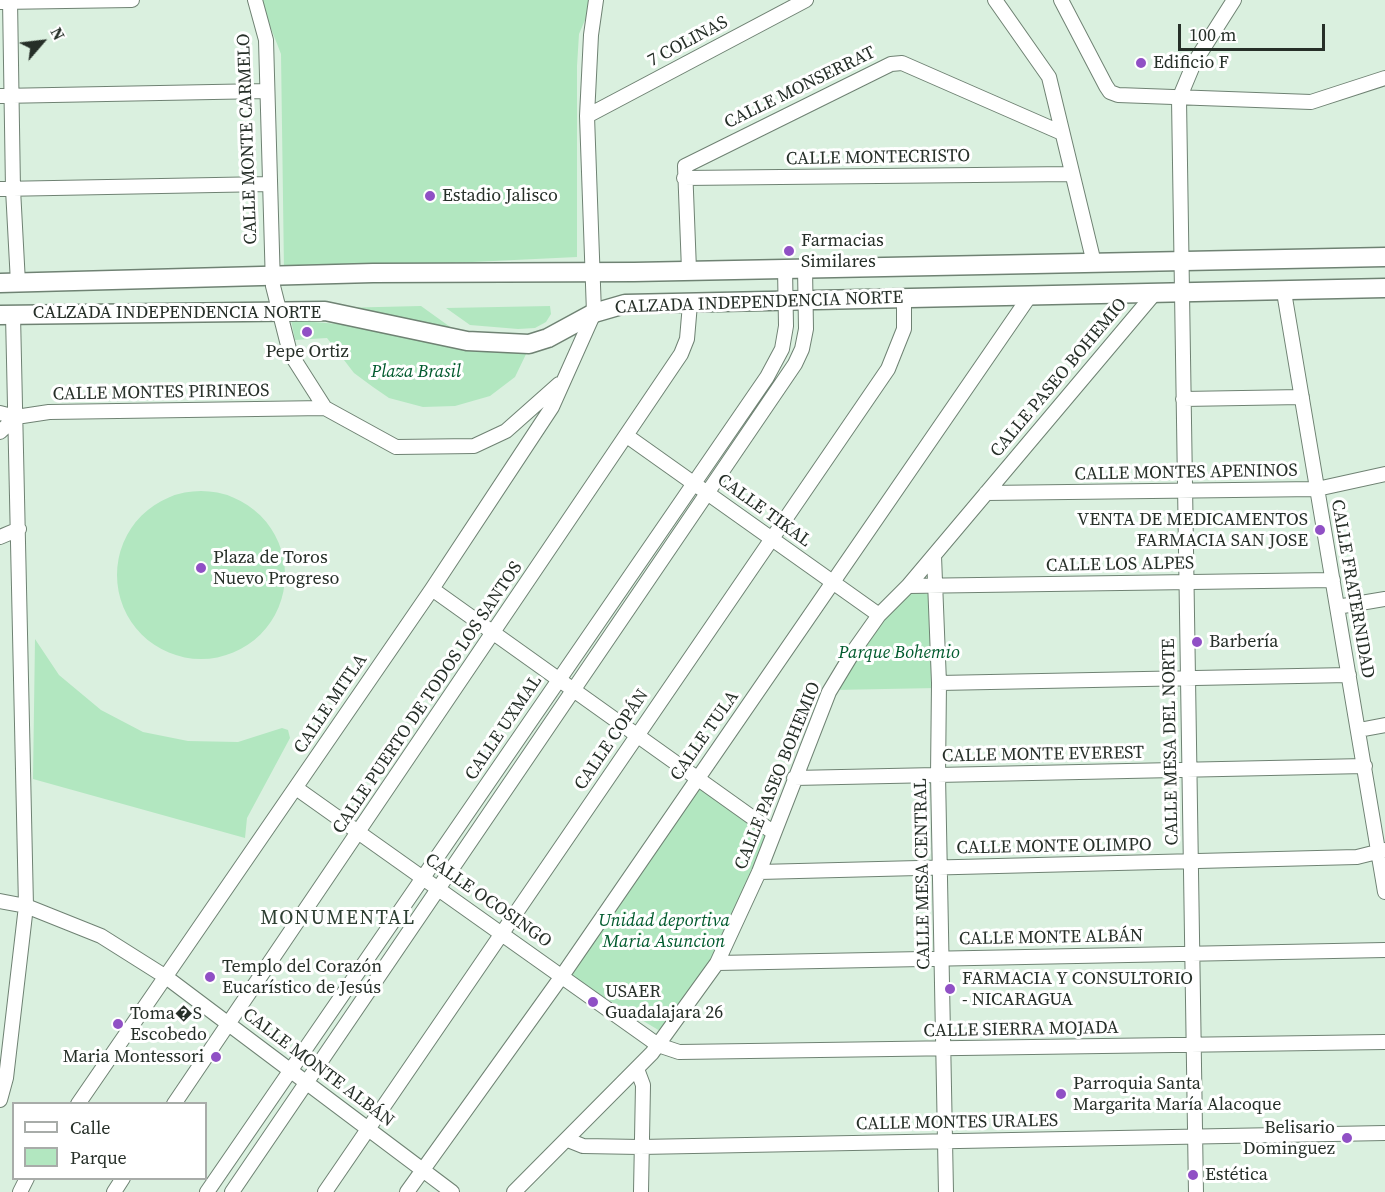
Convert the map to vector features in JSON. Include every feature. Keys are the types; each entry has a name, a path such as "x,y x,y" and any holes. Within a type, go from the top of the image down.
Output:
{"main road":[{"name":"CALZADA INDEPENDENCIA NORTE","path":"9,283 373,273 592,273 1385,257"},
{"name":"CALZADA INDEPENDENCIA NORTE","path":"7,315 325,311 467,341 529,344 548,338 594,313 625,304 785,303 904,298 1284,292 1385,288"}],"street":[{"path":"9,283 7,1 132,0"},
{"name":"CALLE MONTE CARMELO","path":"255,0 266,40 272,277"},
{"path":"594,313 587,116 591,34 596,0"},
{"name":"7 COLINAS","path":"587,116 806,0"},
{"path":"994,0 1049,77 1094,264"},
{"path":"1061,0 1110,92 1179,99 1311,102 1385,78"},
{"path":"1179,99 1194,63 1234,0"},
{"name":"CALLE MONSERRAT","path":"684,178 685,166 690,163 897,63 1062,133"},
{"path":"6,96 266,91"},
{"name":"CALLE MESA DEL NORTE","path":"1179,99 1196,1192"},
{"name":"CALLE MONTECRISTO","path":"684,178 1072,174"},
{"path":"684,178 689,270"},
{"path":"7,189 268,184"},
{"name":"CALLE UXMAL","path":"207,1192 767,377 782,349 786,326 785,268"},
{"name":"CALLE UXMAL","path":"232,1192 709,494 795,364 802,349 807,302 805,268"},
{"path":"272,277 278,311 290,353 325,408 396,447 474,446 506,431 561,382"},
{"name":"CALLE FRATERNIDAD","path":"1284,292 1381,851 1385,892"},
{"name":"CALLE PASEO BOHEMIO","path":"514,1192 637,1069 658,1045 717,963 759,872 829,693 855,649 879,615 934,556 1154,294"},
{"name":"CALLE TULA","path":"407,1192 562,975 1029,297"},
{"name":"CALLE COPÁN","path":"325,1192 888,369 904,330 904,298"},
{"name":"CALLE PUERTO DE TODOS LOS SANTOS","path":"175,1102 681,354 687,339 690,304"},
{"name":"CALLE MITLA","path":"79,1102 432,589 552,407 561,382 594,313"},
{"path":"0,1100 6,1078 26,906 20,529 16,417 7,315"},
{"path":"1183,399 1302,397"},
{"name":"CALLE MONTES PIRINEOS","path":"0,413 16,417 49,412 325,408"},
{"path":"0,432 16,417"},
{"name":"CALLE TIKAL","path":"627,435 879,615"},
{"name":"CALLE MONTES APENINOS","path":"986,493 1317,489 1385,474"},
{"path":"0,537 20,529"},
{"name":"CALLE MESA CENTRAL","path":"934,556 939,682 938,775 946,1192"},
{"name":"CALLE LOS ALPES","path":"908,586 1333,580"},
{"path":"432,589 774,833"},
{"path":"1337,607 1385,599"},
{"path":"939,682 1349,675"},
{"path":"1359,730 1385,725"},
{"name":"CALLE MONTE EVEREST","path":"794,778 1365,766"},
{"name":"CALLE OCOSINGO","path":"296,788 658,1045"},
{"name":"CALLE MONTE OLIMPO","path":"759,872 1357,857 1381,851"},
{"name":"CALLE MONTE ALBÁN","path":"0,901 26,906 101,936 166,977 452,1192"},
{"name":"CALLE MONTE ALBÁN","path":"717,963 1385,950"},
{"name":"CALLE SIERRA MOJADA","path":"658,1045 679,1052 1385,1042"},
{"path":"637,1069 643,1085 640,1147 641,1192"},
{"name":"CALLE MONTES URALES","path":"568,1140 583,1146 640,1147 1385,1133"}],"green space":[{"name":"Estadio Jalisco","path":"263,0 590,0 588,13 579,34 577,66 577,257 284,271 281,54 263,8"},
{"path":"421,306 460,334 337,308"},
{"path":"550,306 551,314 546,322 535,328 518,329 470,325 446,308"},
{"name":"Plaza Brasil","path":"291,320 349,325 488,352 528,350 515,377 490,396 455,406 423,407 389,398 373,387 354,373 327,338 295,340"},
{"name":"Plaza de Toros Nuevo Progreso","path":"201,491 233,498 260,516 278,543 285,575 278,607 260,634 233,652 201,659 169,652 142,634 124,607 117,575 124,543 142,516 169,498"},
{"name":"Parque Bohemio","path":"911,589 930,595 937,688 833,690 861,645"},
{"path":"35,639 59,675 101,710 143,732 188,741 238,742 282,728 288,730 290,738 247,818 245,838 33,779"},
{"name":"Unidad deportiva Maria Asuncion","path":"698,787 767,837 711,960 660,1031 567,975"}],"place":[{"name":"Edificio F","path":"1141,63"},
{"name":"Estadio Jalisco","path":"430,196"},
{"name":"Farmacias Similares","path":"789,251"},
{"name":"Pepe Ortiz","path":"307,332"},
{"name":"VENTA DE MEDICAMENTOS FARMACIA SAN JOSE","path":"1320,530"},
{"name":"Plaza de Toros Nuevo Progreso","path":"201,568"},
{"name":"Barbería","path":"1197,642"},
{"name":"Templo del Corazón Eucarístico de Jesús","path":"210,977"},
{"name":"FARMACIA Y CONSULTORIO - NICARAGUA","path":"950,989"},
{"name":"USAER Guadalajara 26","path":"593,1002"},
{"name":"Toma�S Escobedo","path":"118,1024"},
{"name":"Maria Montessori","path":"216,1057"},
{"name":"Parroquia Santa Margarita María Alacoque","path":"1061,1094"},
{"name":"Belisario Dominguez","path":"1347,1138"},
{"name":"Estética","path":"1193,1175"}],"district":[{"name":"MONUMENTAL","path":"338,919"}]}
